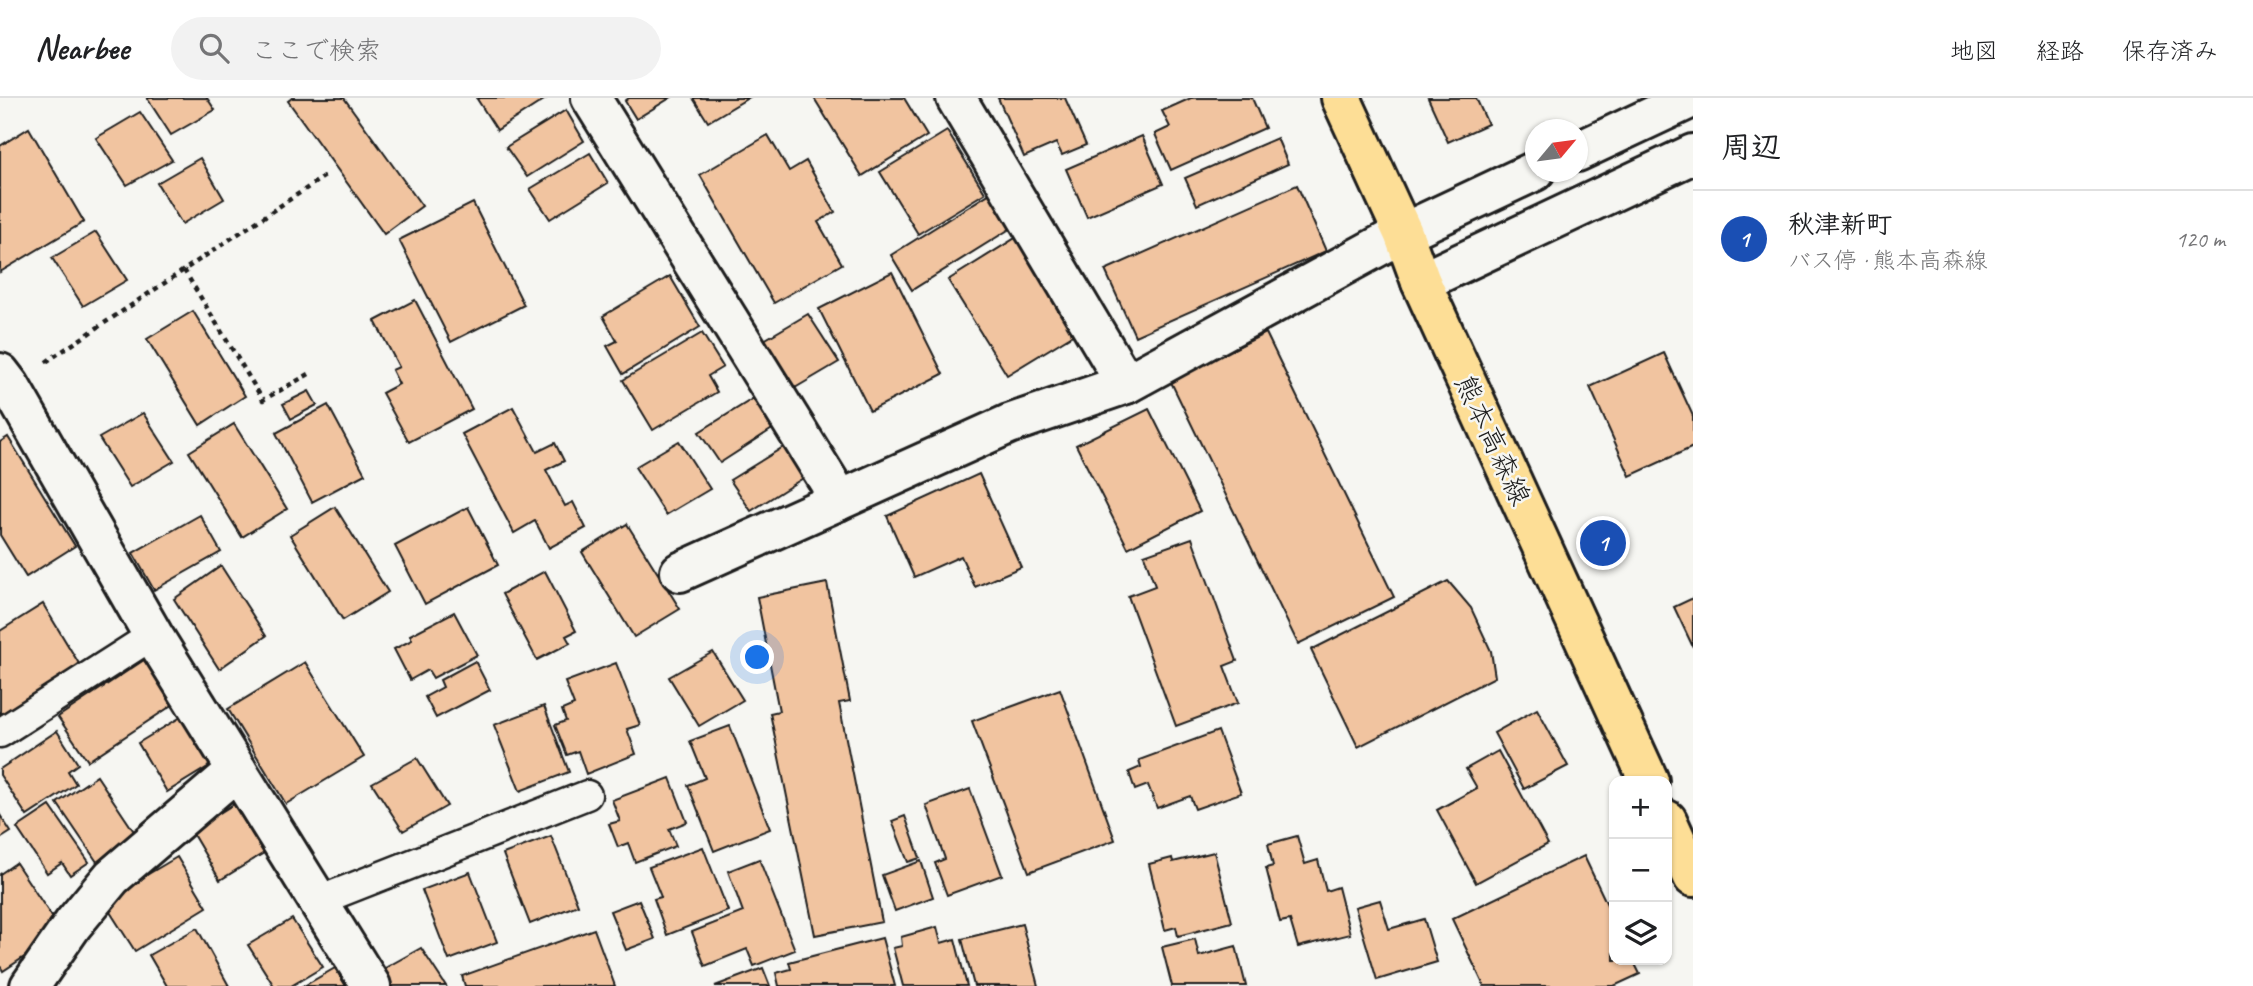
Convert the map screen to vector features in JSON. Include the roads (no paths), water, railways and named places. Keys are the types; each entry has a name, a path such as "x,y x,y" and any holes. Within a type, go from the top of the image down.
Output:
{"main road":[{"name":"熊本高森線","path":"1341,98 1403,233 1421,282 1647,776"},
{"path":"1672,831 1693,877"}],"street":[{"path":"591,98 831,485 838,501"},
{"path":"956,98 1126,384"},
{"path":"1588,147 1692,98"},
{"path":"1421,282 1693,154"},
{"path":"680,572 1009,424 1126,384 1403,233 1525,176"},
{"path":"5,380 153,635 372,986"},
{"path":"30,986 73,924 112,877 237,771"}],"lane":[{"path":"0,733 153,635"},
{"path":"318,901 587,794"}],"place":[{"name":"秋津新町","path":"1603,543"}]}
